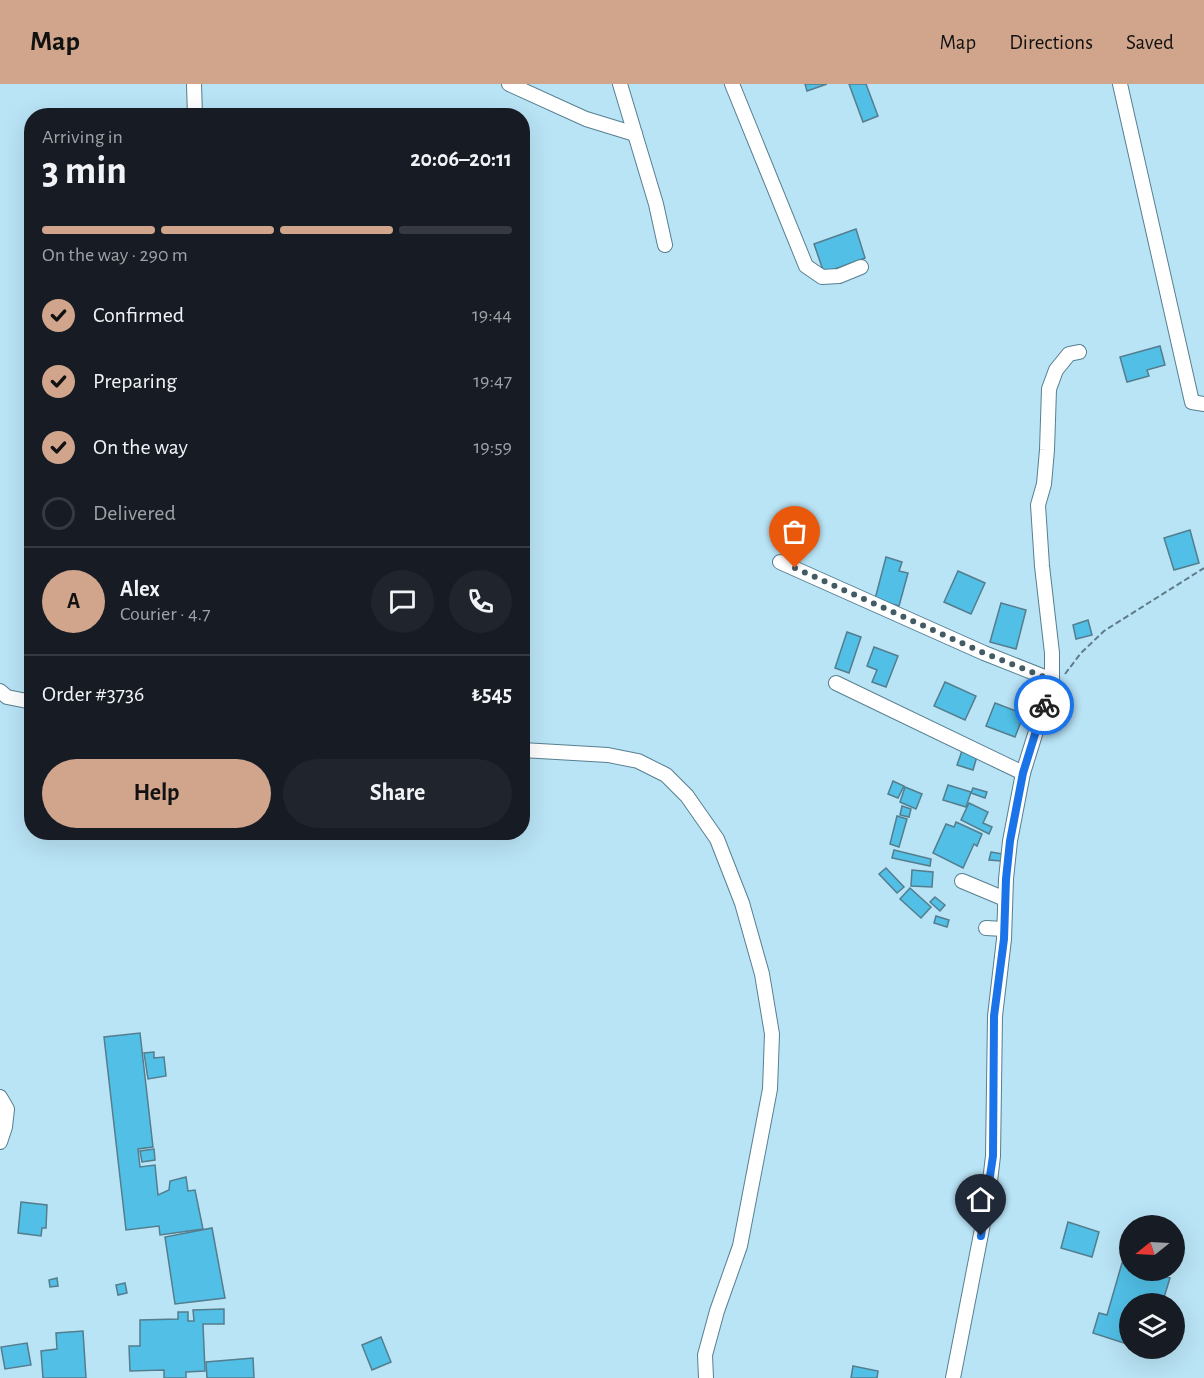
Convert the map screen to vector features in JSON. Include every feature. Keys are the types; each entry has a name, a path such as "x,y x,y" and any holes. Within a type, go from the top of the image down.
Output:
{"street":[{"path":"194,84 195,108"},
{"path":"509,84 586,119 635,134"},
{"path":"620,84 656,204 665,245"},
{"path":"732,84 806,266 822,277 839,276 861,267"},
{"path":"1120,84 1192,402 1204,404"},
{"path":"953,1378 988,1198 993,1156 994,1016 1004,929 1010,841 1023,773 1052,680 1052,653 1038,505 1044,484 1049,389 1056,370 1069,354 1079,352"},
{"path":"780,562 984,653 1052,680"},
{"path":"837,683 1023,773"},
{"path":"0,691 7,697 24,700"},
{"path":"530,750 608,755 638,761 666,775 687,796 717,839 742,903 762,974 772,1034 770,1089 740,1246 717,1311 705,1355 706,1378"},
{"path":"962,881 1005,899"},
{"path":"986,928 1004,929"},
{"path":"0,1097 8,1108 0,1142"}],"path":[{"path":"1052,680 1066,673 1081,653 1104,632 1204,568"}],"building":[{"path":"805,84 827,84 807,91"},
{"path":"849,84 866,84 878,116 863,122"},
{"path":"856,229 865,258 824,273 814,244"},
{"path":"1160,346 1165,365 1147,370 1149,376 1127,382 1120,357"},
{"path":"1190,530 1199,563 1174,570 1164,538"},
{"path":"886,557 902,562 899,571 908,573 899,606 875,599"},
{"path":"958,571 985,583 971,614 944,602"},
{"path":"1001,603 1026,610 1016,649 990,642"},
{"path":"1088,620 1092,635 1076,639 1073,625"},
{"path":"847,632 861,637 849,673 835,668"},
{"path":"874,647 898,656 886,687 872,682 877,670 867,666"},
{"path":"945,682 976,696 965,720 934,706"},
{"path":"995,703 1024,714 1015,737 986,726"},
{"path":"963,748 978,753 973,770 957,765"},
{"path":"893,781 904,786 898,798 888,794"},
{"path":"948,785 971,792 966,807 943,800"},
{"path":"905,787 922,794 916,809 900,802"},
{"path":"973,788 987,792 985,798 971,793"},
{"path":"969,803 988,812 983,823 992,827 989,834 961,820"},
{"path":"902,806 911,809 909,817 900,815"},
{"path":"897,816 907,819 899,847 890,844"},
{"path":"956,822 982,834 977,846 974,844 963,868 933,853 946,824 954,827"},
{"path":"894,850 931,859 930,866 892,858"},
{"path":"991,852 1003,854 1001,861 989,860"},
{"path":"886,868 904,887 897,893 879,874"},
{"path":"912,870 933,872 932,887 911,886"},
{"path":"910,888 931,907 921,918 900,899"},
{"path":"935,897 945,905 940,911 930,902"},
{"path":"936,916 949,920 947,927 934,923"},
{"path":"140,1033 153,1147 138,1149 140,1167 155,1165 158,1195 169,1190 170,1181 186,1177 188,1191 195,1190 203,1229 160,1235 159,1226 126,1230 104,1037"},
{"path":"154,1052 154,1058 164,1057 166,1076 148,1079 144,1053"},
{"path":"154,1149 155,1160 142,1162 140,1151"},
{"path":"21,1202 47,1205 46,1228 42,1228 41,1236 18,1233"},
{"path":"1068,1222 1099,1232 1092,1257 1061,1248"},
{"path":"212,1228 225,1298 175,1304 165,1237"},
{"path":"1119,1273 1119,1281 1169,1281 1165,1293 1119,1293 1119,1341 1093,1333 1099,1313 1107,1315"},
{"path":"57,1278 58,1286 50,1287 49,1280"},
{"path":"125,1283 127,1293 118,1295 116,1285"},
{"path":"224,1309 224,1324 203,1324 205,1371 186,1372 186,1378 164,1378 164,1370 130,1371 129,1346 140,1346 140,1320 178,1319 178,1312 188,1312 188,1321 194,1321 193,1310"},
{"path":"83,1331 86,1378 43,1378 41,1351 57,1349 56,1333"},
{"path":"381,1337 391,1362 372,1370 362,1345"},
{"path":"27,1343 31,1365 5,1369 1,1347"},
{"path":"253,1358 254,1378 207,1378 206,1362"},
{"path":"853,1366 878,1371 877,1378 851,1378"}],"way so far":[{"path":"795,568 984,653 1052,680 1044,705"}],"route":[{"path":"981,1236 993,1156 994,1016 1004,939 1010,841 1023,773 1044,705"}]}
